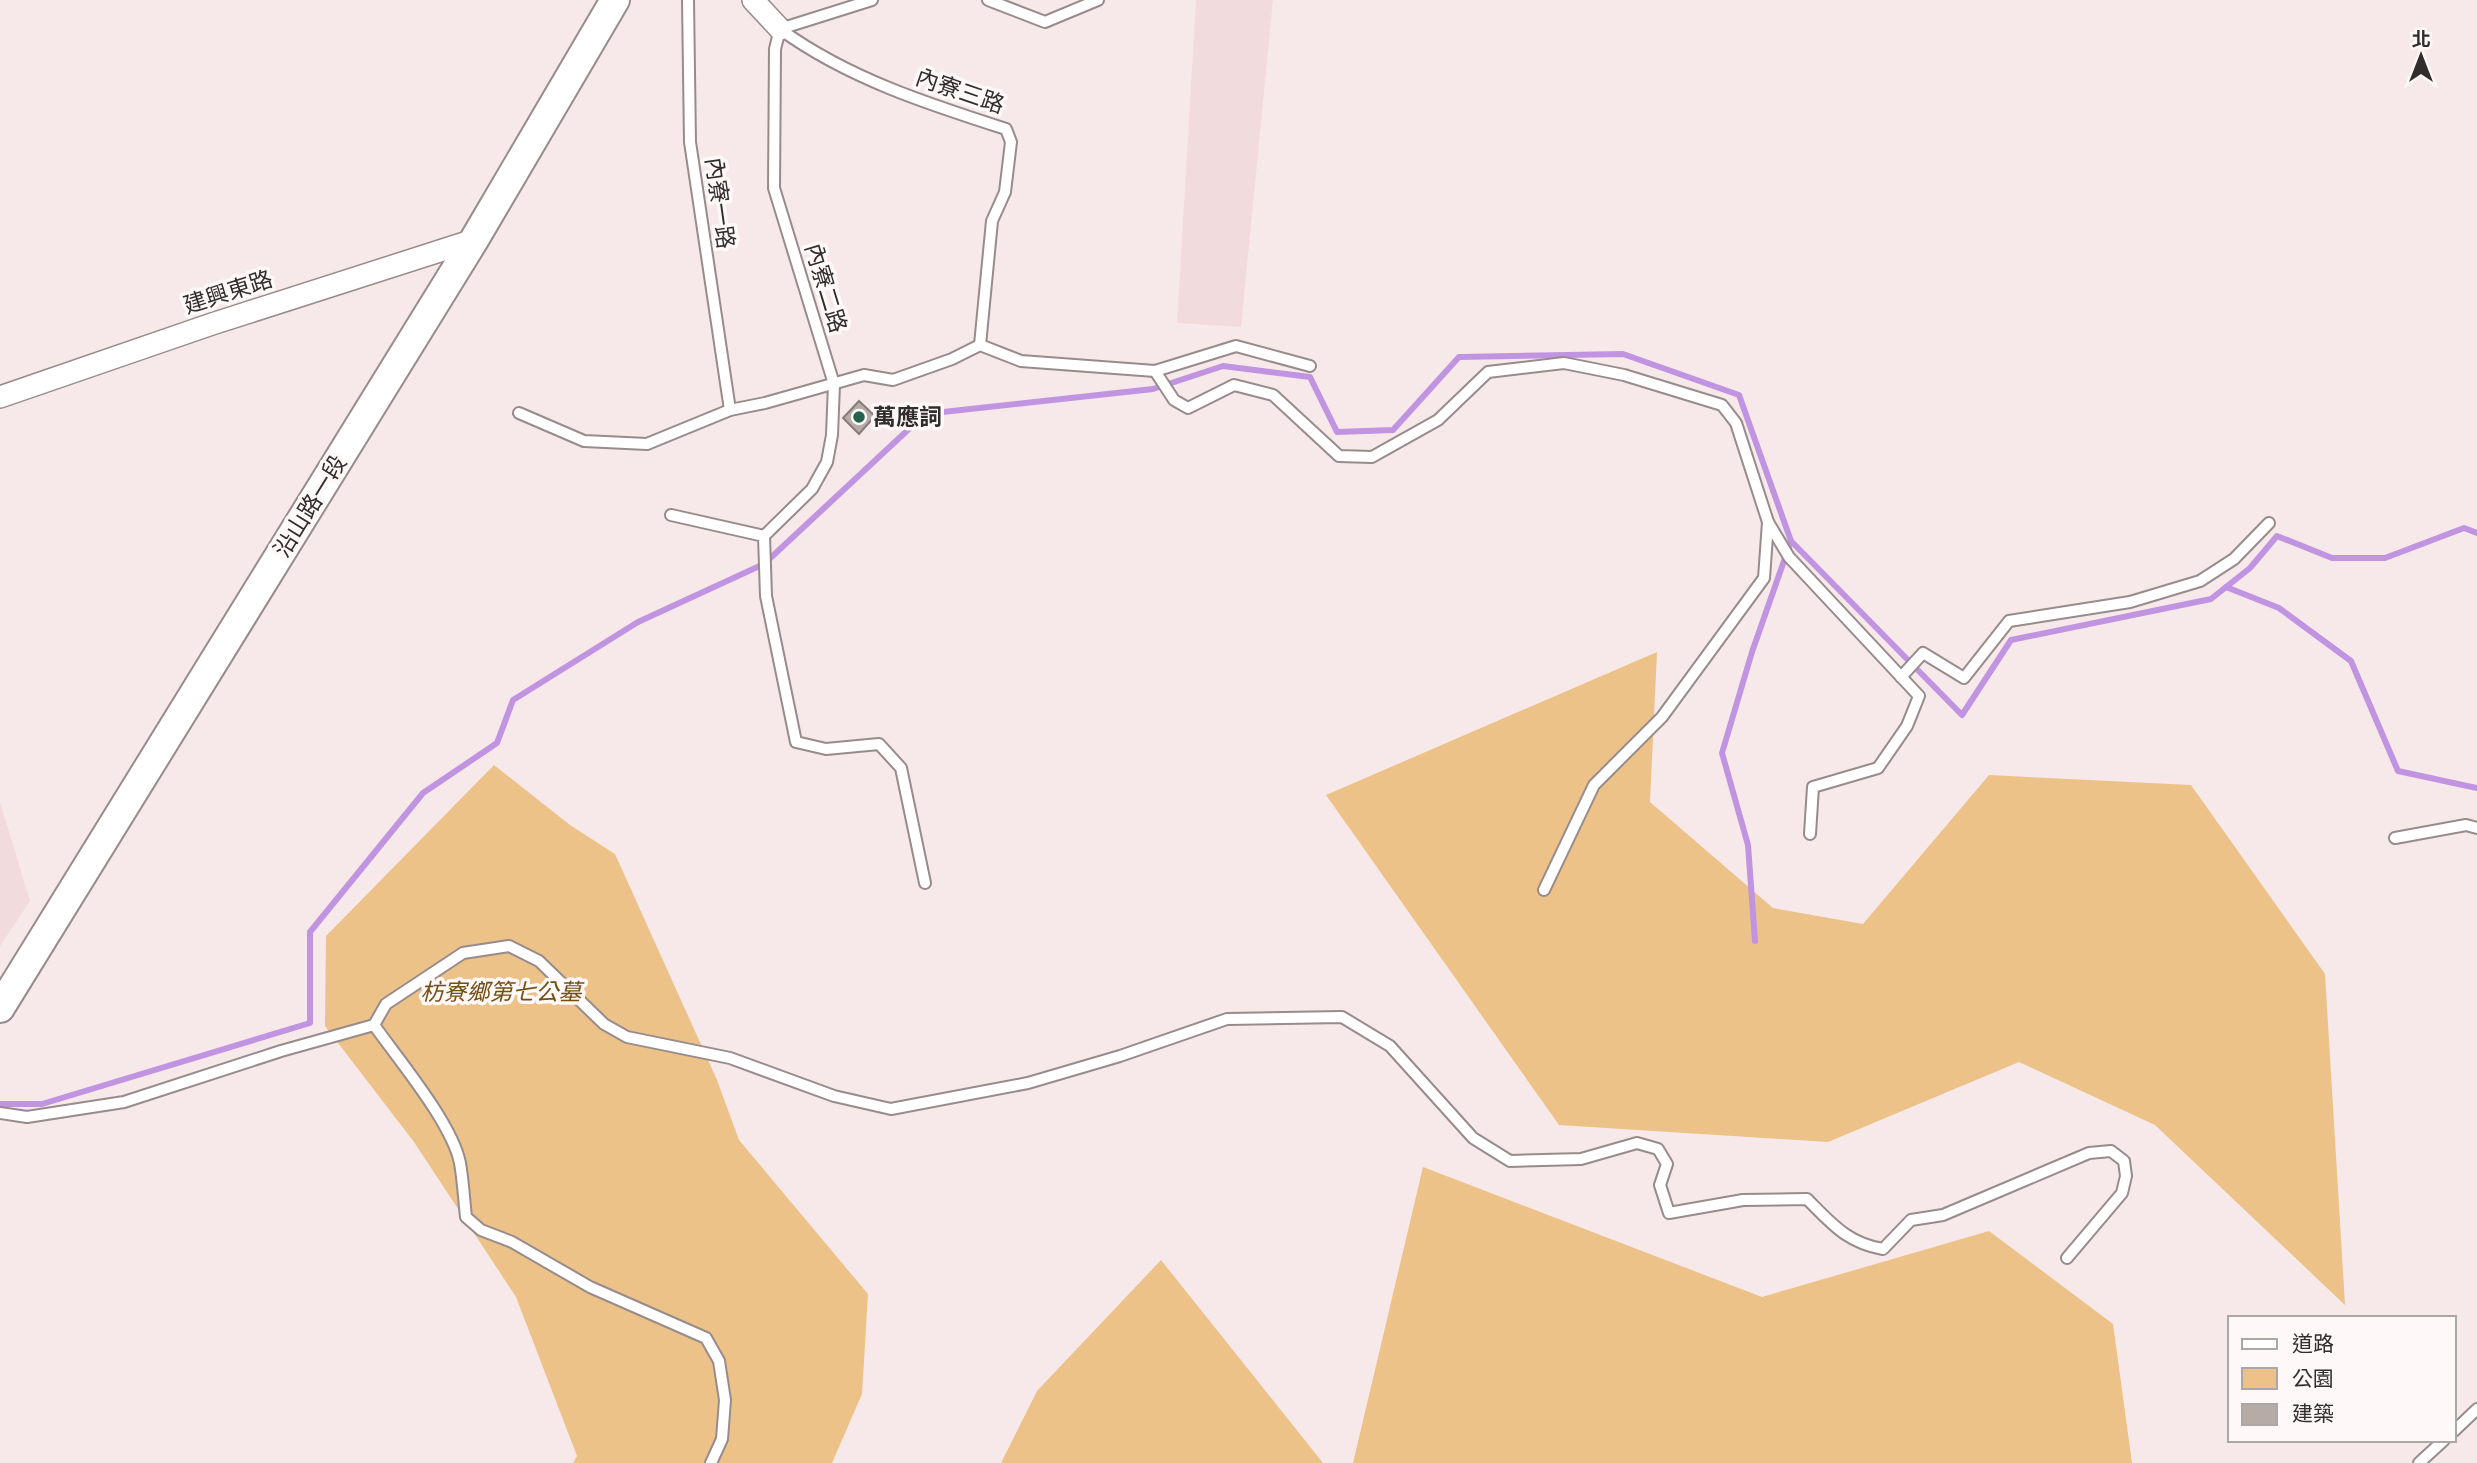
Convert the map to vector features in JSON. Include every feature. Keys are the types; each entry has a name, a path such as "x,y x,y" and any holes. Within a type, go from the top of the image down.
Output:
{"main road":[{"name":"沿山路一段","path":"0,1008 474,240 615,0"}],"street":[{"path":"754,0 779,29"},
{"name":"建興東路","path":"0,397 212,324 474,240"}],"lane":[{"name":"內寮一路","path":"688,0 690,142 730,410"},
{"path":"779,29 872,0"},
{"path":"988,0 1045,22 1098,0"},
{"name":"內寮三路","path":"779,29 846,69 920,101 1006,129 1011,142 1005,192 992,221 980,345"},
{"name":"內寮二路","path":"764,540 812,489 827,462 832,435 834,384 774,188 775,49 779,29"},
{"path":"519,413 584,441 647,444 730,410 864,374 893,380 952,359 980,345 1021,361 1156,372 1236,346 1310,366"},
{"path":"1156,372 1172,397 1188,408 1234,386 1273,396 1339,456 1372,457 1438,420 1488,372 1564,363 1624,375 1722,405 1736,423 1768,522 1789,557 1904,673 1919,696 1907,726 1878,768 1813,787 1810,834"},
{"path":"671,514 764,540 766,596 796,741 826,749 880,744 901,768 925,883"},
{"path":"1545,890 1594,785 1662,717 1764,578 1768,522"},
{"path":"1904,673 1923,653 1964,678 2009,621 2130,601 2200,581 2234,559 2269,523"},
{"path":"2395,838 2466,825 2477,828"},
{"path":"0,1113 27,1117 124,1102 281,1051 374,1025 386,1004 463,953 509,946 539,961 604,1024 627,1037 730,1058 834,1096 891,1109 1028,1083 1121,1056 1227,1019 1342,1017 1391,1046 1473,1138 1510,1161 1581,1159 1637,1143 1658,1149 1667,1164 1660,1185 1669,1213 1743,1200 1807,1199 1839,1232 1865,1246 1883,1249 1911,1220 1943,1215 2090,1153 2111,1151 2124,1161 2126,1176 2122,1193 2067,1258"},
{"path":"374,1025 431,1104 447,1132 460,1161 466,1217 481,1230 512,1242 590,1287 706,1338 719,1361 725,1400 722,1439 711,1463"},
{"path":"2456,1429 2477,1409"},
{"path":"2419,1463 2442,1442"}],"shaded area":[{"path":"1196,0 1273,0 1241,327 1177,323"},
{"path":"0,802 30,901 0,946"}],"green space":[{"path":"1657,652 1650,802 1773,908 1863,924 1989,775 2191,785 2325,974 2345,1305 2155,1125 2019,1062 1828,1142 1559,1125 1326,795"},
{"name":"枋寮鄉第七公墓","path":"494,765 570,825 615,854 717,1080 739,1140 868,1294 862,1394 832,1463 573,1463 577,1456 516,1297 414,1142 325,1026 326,936"},
{"path":"1423,1167 1762,1297 1989,1231 2113,1324 2132,1463 1353,1463"},
{"path":"1161,1260 1323,1463 1001,1463 1037,1391"}],"building":[{"name":"萬應詞","path":"859,401 875,416 859,434 843,418"}],"waterway":[{"path":"0,1104 42,1104 310,1023 310,932 423,793 497,743 513,700 638,622 764,564 925,414 1153,389 1223,366 1310,377 1337,432 1393,430 1459,357 1623,354 1739,395 1791,541 1962,715 2011,640 2211,599 2250,568 2277,536 2332,558 2385,558 2464,528 2477,533"},
{"path":"1755,941 1748,845 1722,753 1752,652 1791,541"},
{"path":"2226,587 2279,608 2351,661 2398,771 2477,788"}],"place":[{"name":"萬應詞","path":"859,417"}]}
